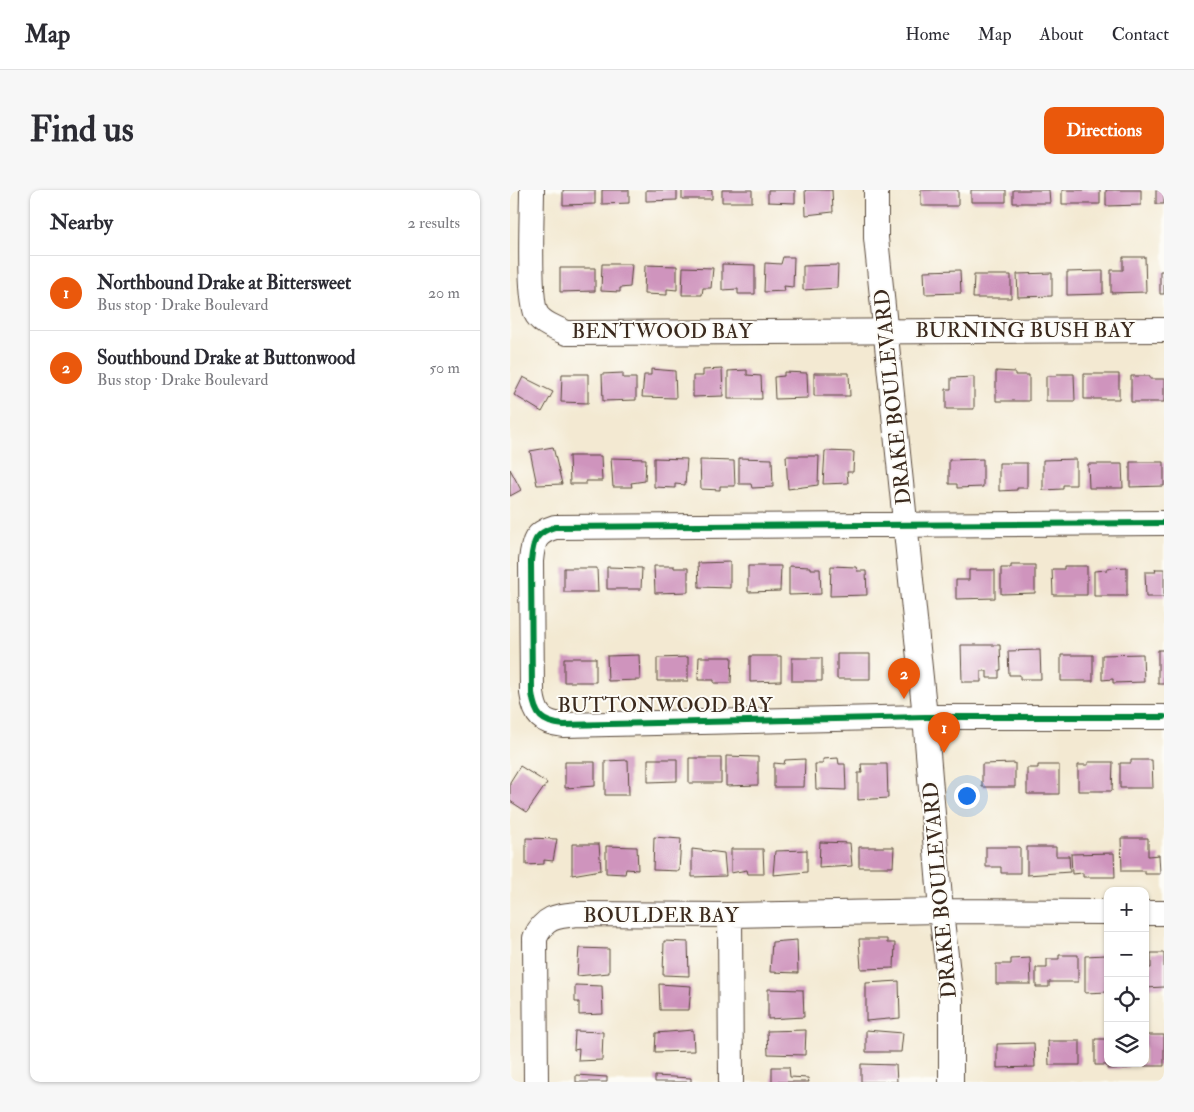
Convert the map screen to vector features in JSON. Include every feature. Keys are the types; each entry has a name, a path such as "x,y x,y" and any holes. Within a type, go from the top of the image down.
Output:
{"street":[{"name":"BENTWOOD BAY","path":"532,190 533,296 537,315 552,327 567,333 886,331"},
{"name":"DRAKE BOULEVARD","path":"876,190 876,238 925,718 941,911 951,1000 952,1082"},
{"name":"BURNING BUSH BAY","path":"886,331 1164,330"},
{"path":"905,524 1164,523"},
{"name":"BUTTONWOOD BAY","path":"905,524 570,526 556,527 543,531 535,542 531,561 532,693 534,708 544,721 564,725 925,718"},
{"path":"925,718 1164,717"},
{"name":"BOULDER BAY","path":"536,1082 535,938 539,928 555,916 579,914 730,915 941,911 1104,912"},
{"path":"1149,913 1164,913"},
{"path":"730,915 731,1082"}],"building":[{"path":"563,190 595,190 595,204 563,205"},
{"path":"602,190 629,190 629,203 602,204"},
{"path":"646,190 677,190 677,200 646,201"},
{"path":"682,190 712,190 712,199 682,199"},
{"path":"722,190 752,190 752,202 722,202"},
{"path":"768,190 795,190 795,203 768,202"},
{"path":"805,190 832,190 833,212 806,215"},
{"path":"921,190 958,190 958,206 921,206"},
{"path":"971,190 1006,190 1006,202 971,202"},
{"path":"1013,190 1049,190 1050,203 1013,203"},
{"path":"1062,190 1100,190 1100,204 1062,204"},
{"path":"1106,190 1141,190 1141,205 1106,206"},
{"path":"1156,190 1164,190 1164,204 1156,204"},
{"path":"783,257 794,257 793,287 784,286 785,291 764,292 765,263 781,264"},
{"path":"1123,257 1145,257 1146,292 1111,293 1111,270 1123,270"},
{"path":"602,264 632,264 630,287 620,288 620,292 601,291"},
{"path":"722,264 755,265 755,294 738,294 738,289 722,290"},
{"path":"645,265 677,266 677,290 667,289 667,295 644,294"},
{"path":"838,265 837,288 803,290 803,266"},
{"path":"683,267 713,268 711,288 703,288 702,295 682,295"},
{"path":"560,268 595,268 595,291 560,292"},
{"path":"960,270 961,293 925,294 924,271"},
{"path":"1103,271 1103,294 1067,295 1067,272"},
{"path":"1160,271 1164,271 1164,294 1160,294"},
{"path":"1052,273 1052,296 1018,297 1017,274"},
{"path":"974,275 1011,275 1011,298 973,298"},
{"path":"651,369 675,371 676,398 642,397 644,375 651,375"},
{"path":"722,369 723,396 693,397 693,376 703,376 703,370"},
{"path":"747,370 747,375 761,376 762,399 728,399 728,371"},
{"path":"996,371 1015,372 1015,375 1029,375 1029,401 996,401"},
{"path":"784,372 807,373 808,398 775,399 774,377 784,376"},
{"path":"623,373 623,378 636,378 636,400 603,401 602,374"},
{"path":"814,373 849,373 850,396 814,396"},
{"path":"562,374 588,374 588,403 561,402"},
{"path":"1057,374 1074,374 1075,401 1046,401 1046,376 1057,376"},
{"path":"1084,374 1119,374 1119,399 1084,399"},
{"path":"1131,376 1150,376 1150,379 1164,379 1164,402 1131,402"},
{"path":"523,377 553,392 542,412 514,395"},
{"path":"974,377 974,409 946,409 946,389 951,389 951,378"},
{"path":"553,447 562,484 537,485 530,451"},
{"path":"825,451 854,452 853,472 847,472 848,483 823,484"},
{"path":"569,456 601,456 602,481 570,484"},
{"path":"786,456 819,456 818,485 788,489"},
{"path":"611,458 646,459 645,481 631,483 632,487 613,487"},
{"path":"654,458 687,459 685,485 675,484 675,488 654,487"},
{"path":"739,458 772,459 773,487 752,488 751,484 739,484"},
{"path":"983,459 983,487 957,488 957,484 949,484 949,460"},
{"path":"1076,459 1076,485 1063,485 1063,489 1043,490 1043,460"},
{"path":"700,460 734,461 735,486 720,486 720,490 701,489"},
{"path":"1130,462 1164,462 1164,486 1130,487"},
{"path":"999,463 1027,463 1027,488 999,491"},
{"path":"1088,464 1122,464 1123,488 1089,488"},
{"path":"510,469 521,490 510,496"},
{"path":"730,562 730,588 699,587 698,563"},
{"path":"1011,565 1035,565 1035,593 1001,594 1001,568 1011,568"},
{"path":"654,566 688,568 688,592 655,593"},
{"path":"748,566 781,566 780,591 748,592"},
{"path":"789,566 820,569 821,594 789,595"},
{"path":"831,566 856,567 857,571 866,571 867,595 830,596"},
{"path":"1064,566 1087,566 1087,595 1053,595 1052,569 1064,569"},
{"path":"607,567 642,568 641,589 607,589"},
{"path":"1127,567 1127,596 1094,596 1094,571"},
{"path":"564,568 597,568 598,592 564,592"},
{"path":"1155,569 1164,569 1164,597 1146,597 1145,572 1156,572"},
{"path":"969,570 995,570 995,598 956,599 956,580 969,580"},
{"path":"961,645 1000,645 1001,670 999,670 999,678 987,678 987,671 981,671 981,682 962,682"},
{"path":"1040,650 1041,679 1020,679 1020,675 1009,675 1008,651"},
{"path":"1158,650 1164,650 1164,684 1158,684"},
{"path":"837,654 870,654 870,679 837,679"},
{"path":"1143,654 1144,682 1113,683 1113,679 1102,680 1102,655"},
{"path":"639,655 640,680 608,681 607,656"},
{"path":"1061,655 1093,655 1093,681 1061,681"},
{"path":"750,656 781,656 781,681 750,682"},
{"path":"688,657 688,681 657,681 657,658"},
{"path":"699,657 732,657 731,683 714,683 714,680 698,680"},
{"path":"564,658 596,658 596,682 564,682"},
{"path":"792,658 822,658 822,681 792,681"},
{"path":"726,756 758,757 758,785 726,786"},
{"path":"689,758 721,758 721,783 689,783"},
{"path":"838,758 839,764 845,764 846,790 816,789 815,764 823,764 823,759"},
{"path":"648,759 677,759 677,781 648,782"},
{"path":"805,759 804,787 774,787 774,763 784,764 785,760"},
{"path":"628,760 629,795 605,795 605,761"},
{"path":"1131,760 1152,760 1153,788 1120,788 1120,763 1131,763"},
{"path":"565,762 595,762 595,786 565,788"},
{"path":"1088,762 1113,762 1112,791 1078,791 1078,765 1088,765"},
{"path":"1015,763 1015,787 982,787 982,764"},
{"path":"861,764 887,764 888,798 858,800 858,773 862,773"},
{"path":"1038,765 1059,765 1059,794 1027,794 1027,768 1038,768"},
{"path":"520,766 547,783 527,812 510,801 510,782"},
{"path":"654,837 681,839 679,871 653,870"},
{"path":"526,838 557,839 553,861 544,860 544,864 526,865"},
{"path":"1121,838 1148,838 1148,856 1159,855 1160,874 1145,874 1145,871 1122,871"},
{"path":"820,842 850,843 852,866 819,868"},
{"path":"572,844 599,844 601,870 572,875"},
{"path":"606,846 637,847 638,870 626,869 625,874 606,873"},
{"path":"859,847 894,847 893,867 859,867"},
{"path":"986,847 1020,847 1020,873 1001,873 1001,867 986,867"},
{"path":"1027,847 1056,847 1056,856 1069,856 1070,872 1027,875"},
{"path":"692,849 724,853 726,876 692,877"},
{"path":"731,849 763,849 764,874 748,874 747,870 731,873"},
{"path":"807,850 807,872 773,875 775,851"},
{"path":"1114,853 1115,877 1083,877 1083,873 1072,874 1071,854"},
{"path":"859,939 887,939 887,943 895,943 894,968 861,969"},
{"path":"797,940 798,973 770,972 772,942"},
{"path":"664,941 688,942 689,976 663,975"},
{"path":"579,948 609,949 609,973 577,976"},
{"path":"1151,953 1164,953 1164,987 1149,988 1149,968 1151,968"},
{"path":"1059,955 1078,955 1078,982 1049,982 1049,987 1036,987 1036,968 1047,968 1047,959 1059,959"},
{"path":"1104,955 1104,992 1085,993 1085,956"},
{"path":"1030,958 1031,984 996,984 996,964 1011,964 1011,959"},
{"path":"899,981 900,1018 866,1021 866,983"},
{"path":"659,984 691,986 689,1010 660,1010"},
{"path":"575,985 602,986 603,1014 579,1015 579,1002 575,1002"},
{"path":"768,989 803,990 804,1017 768,1019"},
{"path":"693,1030 694,1051 655,1052 656,1033"},
{"path":"806,1030 805,1055 768,1054 767,1031"},
{"path":"866,1030 903,1033 901,1052 866,1052"},
{"path":"575,1031 603,1032 602,1060 578,1061 579,1049 574,1050"},
{"path":"1149,1035 1164,1035 1164,1066 1149,1066"},
{"path":"1095,1039 1104,1039 1104,1065 1095,1065"},
{"path":"1048,1041 1080,1041 1080,1065 1049,1065"},
{"path":"1034,1043 1035,1067 997,1068 997,1044"},
{"path":"861,1064 896,1065 897,1082 861,1082"},
{"path":"772,1067 789,1067 790,1077 808,1078 809,1082 772,1082"},
{"path":"1107,1067 1128,1067 1128,1068 1107,1069"},
{"path":"576,1075 607,1077 607,1082 576,1082"},
{"path":"655,1076 691,1078 691,1082 655,1082"}],"cycle path":[{"path":"1164,523 555,527 543,532 536,539 531,561 533,701 541,717 556,724 925,717 1164,717"}],"place":[{"name":"Southbound Drake at Buttonwood","path":"904,699"},
{"name":"Northbound Drake at Bittersweet","path":"944,753"}]}
